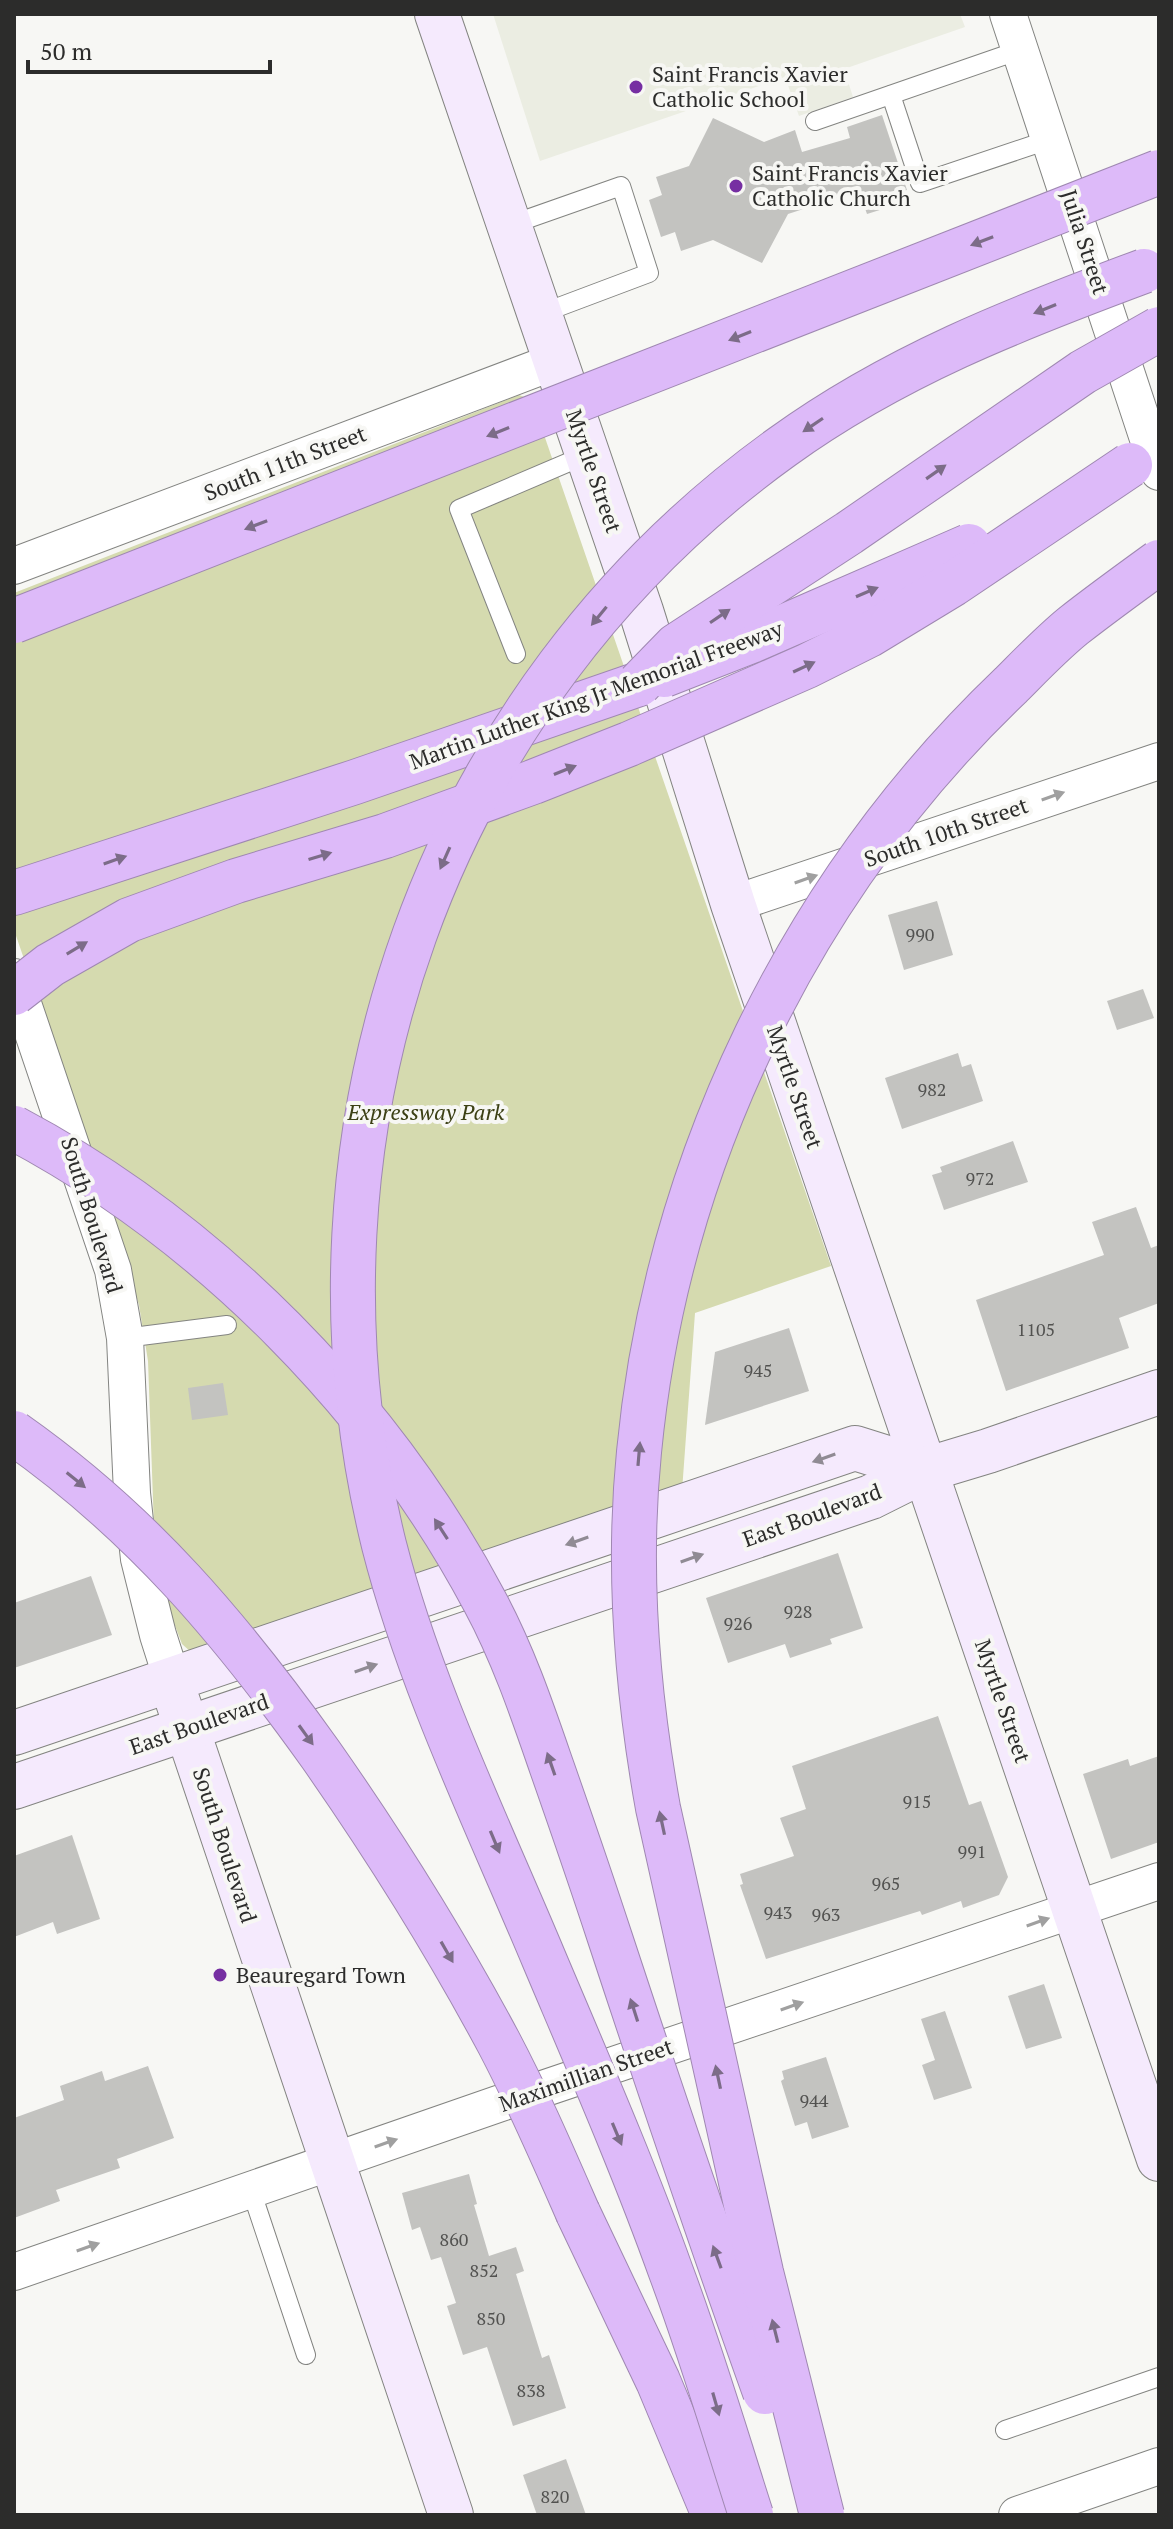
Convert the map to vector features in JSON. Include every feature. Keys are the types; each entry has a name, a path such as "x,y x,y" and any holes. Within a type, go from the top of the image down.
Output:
{"highway":[{"path":"14,621 1159,172"},
{"path":"751,2515 668,2263 421,1663 386,1551 363,1436 355,1377 352,1317 356,1193 373,1077 404,961 425,903 475,796 505,744 546,684 610,602 650,558 691,518 782,446 882,383 934,355 991,330 1159,265"},
{"path":"639,684 676,646 849,533 1072,380 1159,329"},
{"name":"Martin Luther King Jr Memorial Freeway","path":"14,893 355,782 639,684 751,641 913,572 1149,462"},
{"path":"14,993 50,965 129,920 236,881 385,836 533,782 629,744 807,666 869,635 1149,462"},
{"path":"822,2515 761,2272 661,1822 648,1750 636,1631 634,1573 638,1455 650,1366 679,1237 722,1110 772,1003 833,899 903,801 980,714 1071,628 1159,562"},
{"path":"14,1128 129,1199 184,1240 285,1329 315,1361 413,1487 486,1603 514,1664 550,1762 692,2187 809,2515"},
{"path":"14,1433 126,1523 211,1611 303,1730 392,1860 500,2046 658,2381 714,2515"}],"street":[{"name":"Myrtle Street","path":"437,14 641,611 733,904 1159,2159"},
{"name":"Julia Street","path":"1008,14 1051,139 1149,462"},
{"name":"South 11th Street","path":"14,566 556,361"},
{"name":"South 10th Street","path":"733,904 1159,761"},
{"name":"South Boulevard","path":"14,977 113,1270 125,1338 132,1493 139,1559 158,1635 186,1728 451,2515"},
{"path":"14,1149 66,1132"},
{"path":"925,1470 1159,1392"},
{"name":"East Boulevard","path":"14,1733 855,1448 925,1470"},
{"name":"East Boulevard","path":"14,1787 871,1497 925,1470"},
{"name":"Maximillian Street","path":"14,2272 1159,1881"},
{"path":"1017,2515 1159,2466"}],"lane":[{"path":"815,121 1020,50"},
{"path":"891,95 920,183 1051,139"},
{"path":"510,225 621,186 649,273 540,314"},
{"path":"516,654 459,509 588,454"},
{"path":"125,1338 227,1325"},
{"path":"251,2190 306,2355"},
{"path":"1005,2430 1159,2377"}],"shaded area":[{"name":"Saint Francis Xavier Catholic School","path":"493,14 960,14 965,27 844,69 853,97 799,116 785,77 540,161"}],"green space":[{"name":"Expressway Park","path":"519,395 532,400 831,1266 695,1313 682,1491 192,1653 182,1644 162,1580 154,1527 148,1361 139,1305 86,1138 14,930 14,593"}],"building":[{"name":"Saint Francis Xavier Catholic Church","path":"882,115 907,190 895,193 899,204 867,214 859,191 788,214 762,263 713,240 681,251 675,232 661,237 649,200 662,195 656,177 689,166 713,118 764,142 795,130 802,152 850,138 847,127"},
{"path":"937,901 953,955 904,970 888,915"},
{"path":"1143,989 1154,1018 1117,1030 1107,1001"},
{"path":"958,1053 962,1067 971,1064 983,1101 902,1129 885,1078"},
{"path":"1013,1141 1028,1182 944,1210 932,1175 942,1172 940,1167"},
{"path":"1136,1207 1151,1248 1159,1245 1159,1303 1119,1318 1129,1348 1006,1391 976,1300 1104,1255 1092,1222"},
{"path":"789,1328 809,1391 705,1425 715,1352"},
{"path":"223,1383 228,1415 192,1420 188,1388"},
{"path":"838,1553 863,1628 830,1639 832,1644 790,1658 785,1644 728,1663 706,1598"},
{"path":"91,1576 112,1635 14,1668 14,1603"},
{"path":"938,1716 969,1805 981,1801 1008,1877 999,1895 963,1908 961,1901 922,1915 920,1911 766,1959 740,1885 743,1884 740,1874 794,1856 780,1818 806,1809 792,1766"},
{"path":"1159,1756 1159,1842 1111,1859 1083,1774 1128,1759 1130,1766"},
{"path":"72,1835 100,1919 57,1934 53,1922 14,1937 14,1856"},
{"path":"1044,1984 1062,2038 1026,2049 1008,1996"},
{"path":"945,2011 972,2088 934,2100 922,2065 935,2060 921,2019"},
{"path":"826,2057 849,2127 812,2139 807,2122 795,2126 781,2081 784,2079 782,2071"},
{"path":"148,2066 174,2138 117,2159 120,2168 56,2190 60,2201 14,2218 14,2118 64,2100 60,2086 102,2071 105,2081"},
{"path":"469,2174 477,2204 474,2205 489,2256 516,2247 524,2271 516,2274 542,2358 549,2355 566,2408 513,2426 487,2347 463,2355 447,2306 456,2303 441,2257 431,2260 420,2227 412,2230 402,2193"},
{"path":"566,2459 586,2515 537,2515 523,2475"}],"place":[{"name":"Saint Francis Xavier Catholic School","path":"636,87"},
{"name":"Saint Francis Xavier Catholic Church","path":"736,186"},
{"name":"Beauregard Town","path":"220,1975"}]}
